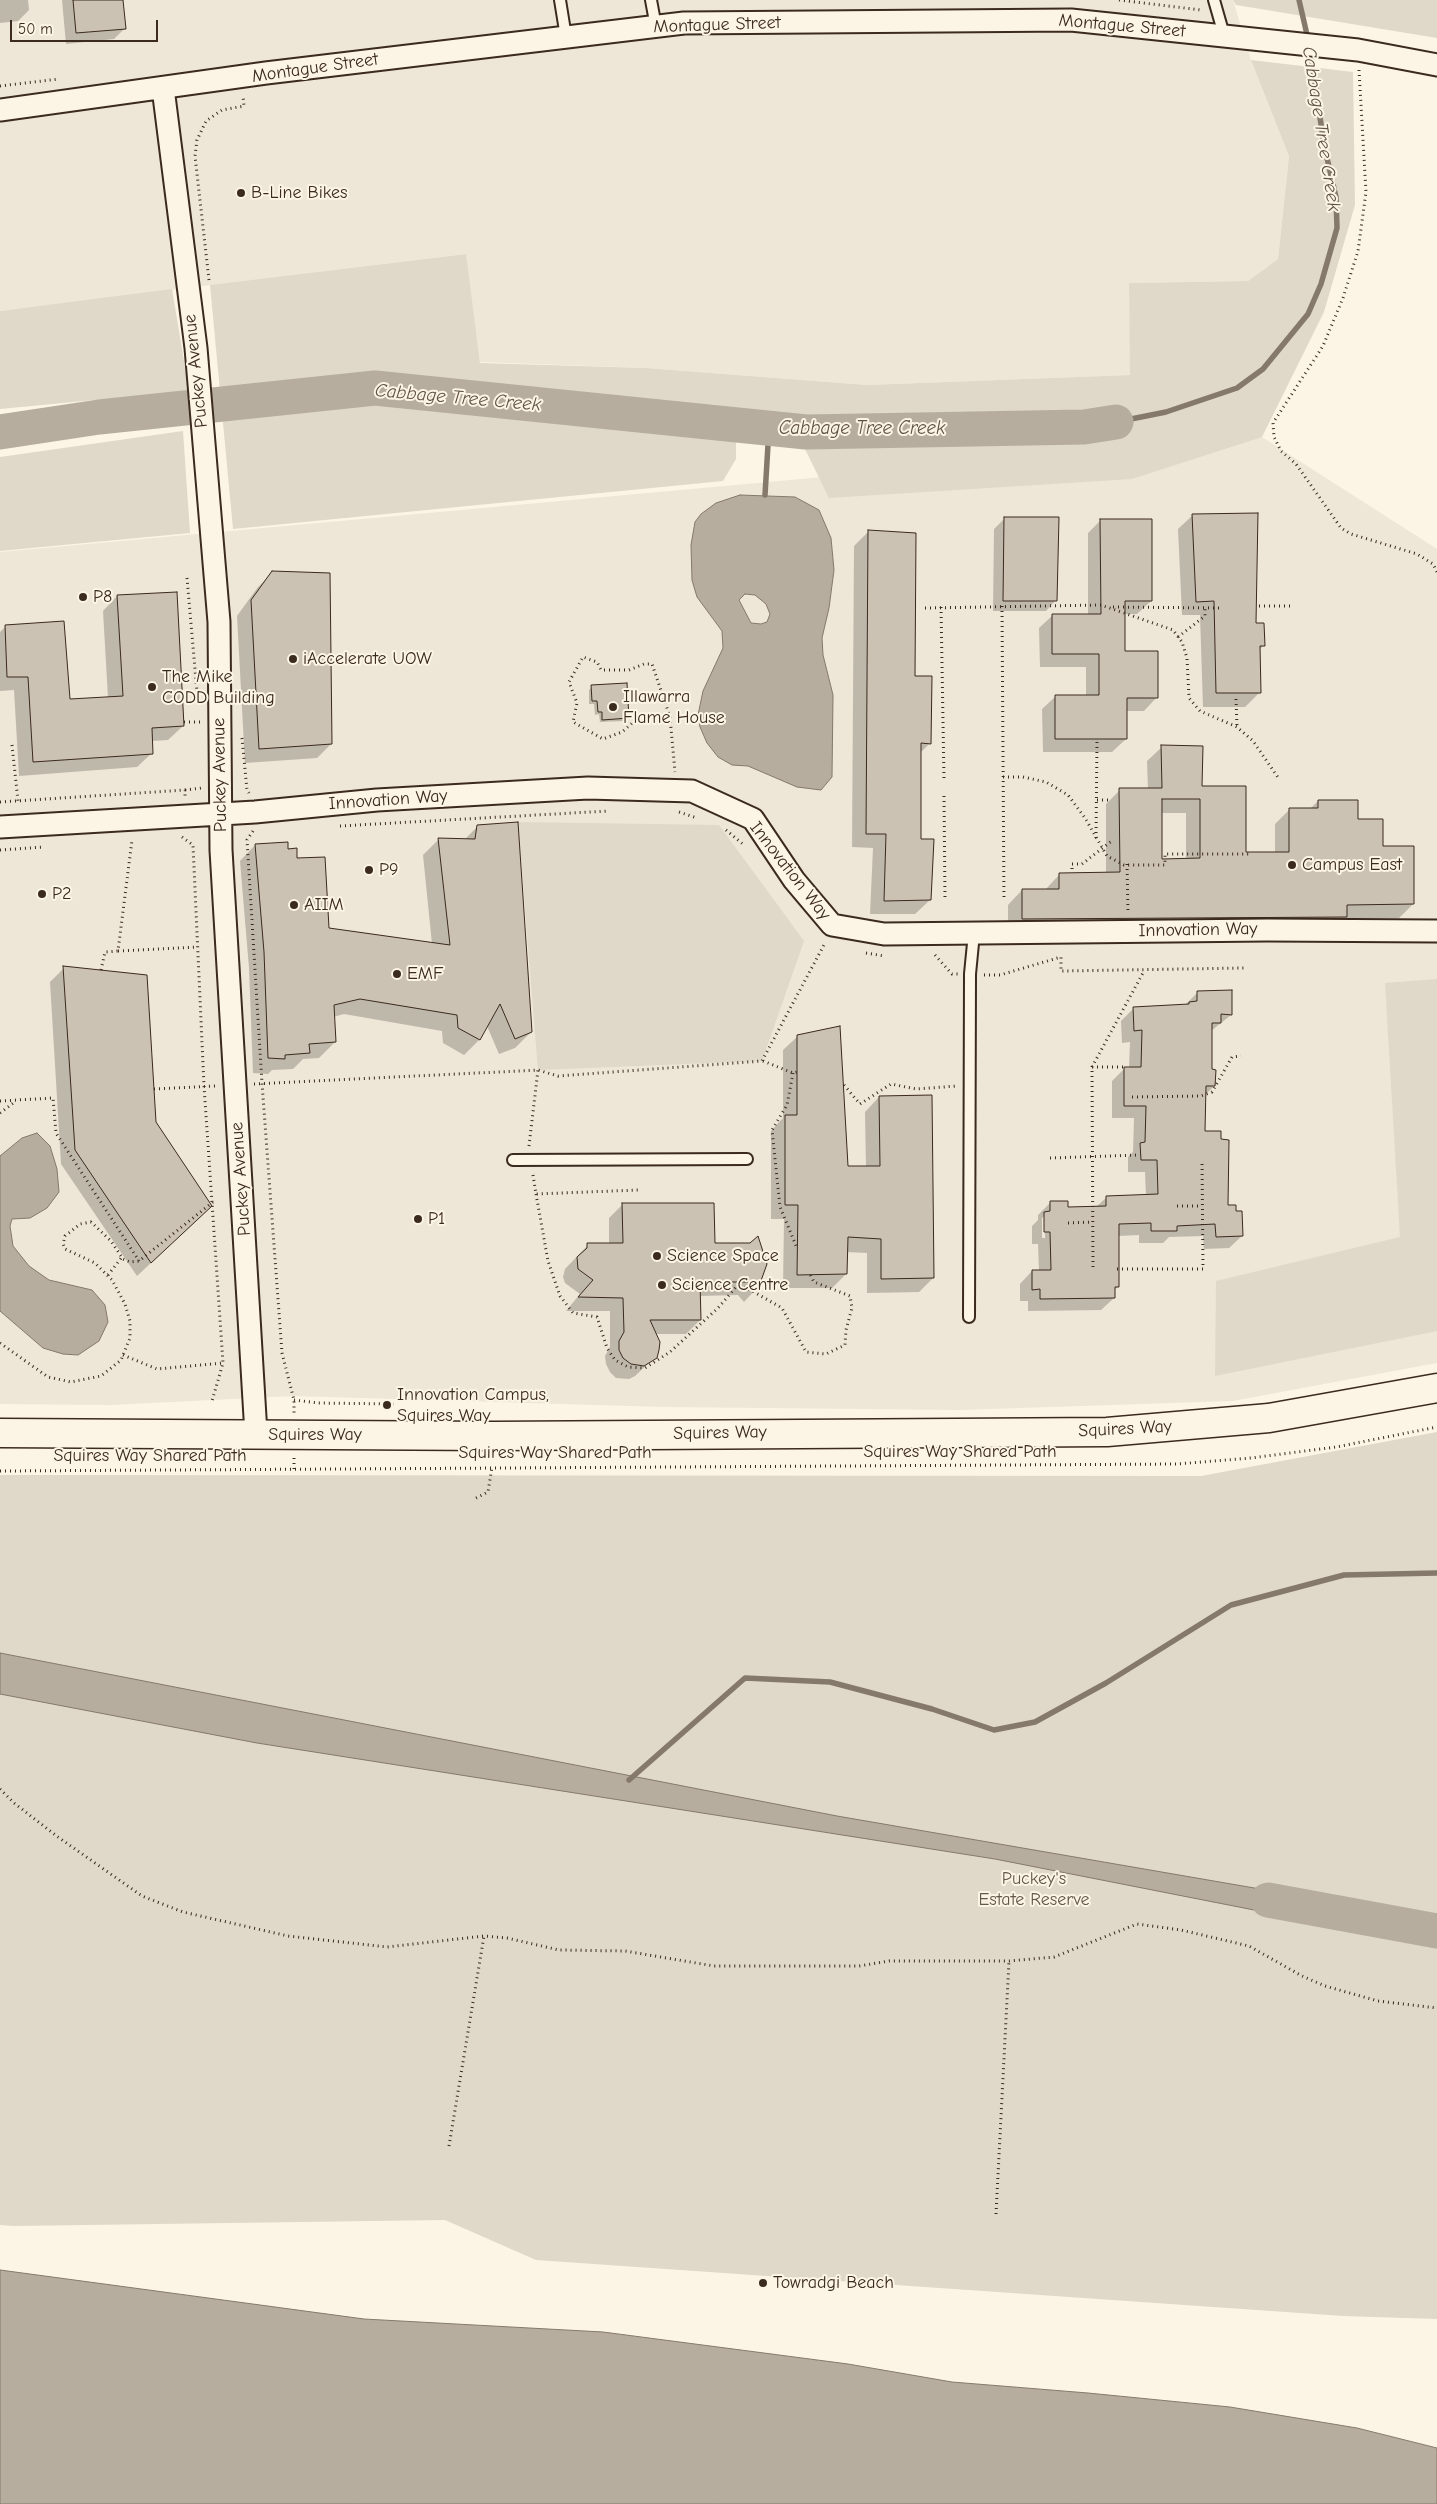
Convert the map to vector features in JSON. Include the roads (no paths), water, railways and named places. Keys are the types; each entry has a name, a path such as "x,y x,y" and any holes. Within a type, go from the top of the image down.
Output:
{"main road":[{"name":"Squires Way","path":"0,1433 494,1436 1107,1432 1270,1418 1437,1388"}],"street":[{"name":"Montague Street","path":"0,110 266,73 684,23 1071,20 1345,49 1437,65"},
{"name":"Puckey Avenue","path":"163,88 196,348 211,525 220,658 221,850 256,1434"},
{"name":"Innovation Way","path":"0,827 221,814 377,800 588,788 692,791 752,819 794,880 832,925 884,934 1267,930 1437,931"}],"lane":[{"path":"560,0 566,37"},
{"path":"651,0 656,26"},
{"path":"1214,0 1232,36"},
{"path":"969,1317 970,974 974,933"},
{"path":"513,1160 747,1158"}],"waterway":[{"name":"Cabbage Tree Creek","path":"1299,0 1308,39"},
{"name":"Cabbage Tree Creek","path":"1116,422 1166,412 1237,388 1263,369 1308,314 1321,284 1337,228 1336,197 1324,145 1310,48"},
{"name":"Cabbage Tree Creek","path":"0,432 99,417 375,388 806,432 1084,427 1116,422"},
{"path":"765,495 769,428"},
{"path":"629,1780 745,1678 830,1682 932,1709 994,1730 1035,1722 1106,1683 1231,1605 1344,1575 1437,1573"},
{"path":"1268,1900 1437,1931"}],"place":[{"name":"B-Line Bikes","path":"241,193"},
{"name":"P8","path":"83,597"},
{"name":"iAccelerate UOW","path":"293,659"},
{"name":"The Mike CODD Building","path":"152,687"},
{"name":"Illawarra Flame House","path":"613,707"},
{"name":"Campus East","path":"1292,865"},
{"name":"P9","path":"369,870"},
{"name":"P2","path":"42,894"},
{"name":"AIIM","path":"294,905"},
{"name":"EMF","path":"397,974"},
{"name":"P1","path":"418,1219"},
{"name":"Science Space","path":"657,1256"},
{"name":"Science Centre","path":"662,1285"},
{"name":"Innovation Campus, Squires Way","path":"387,1405"},
{"name":"Towradgi Beach","path":"763,2283"}],"park label":[{"name":"Puckey's Estate Reserve","path":"1034,1889"}]}
